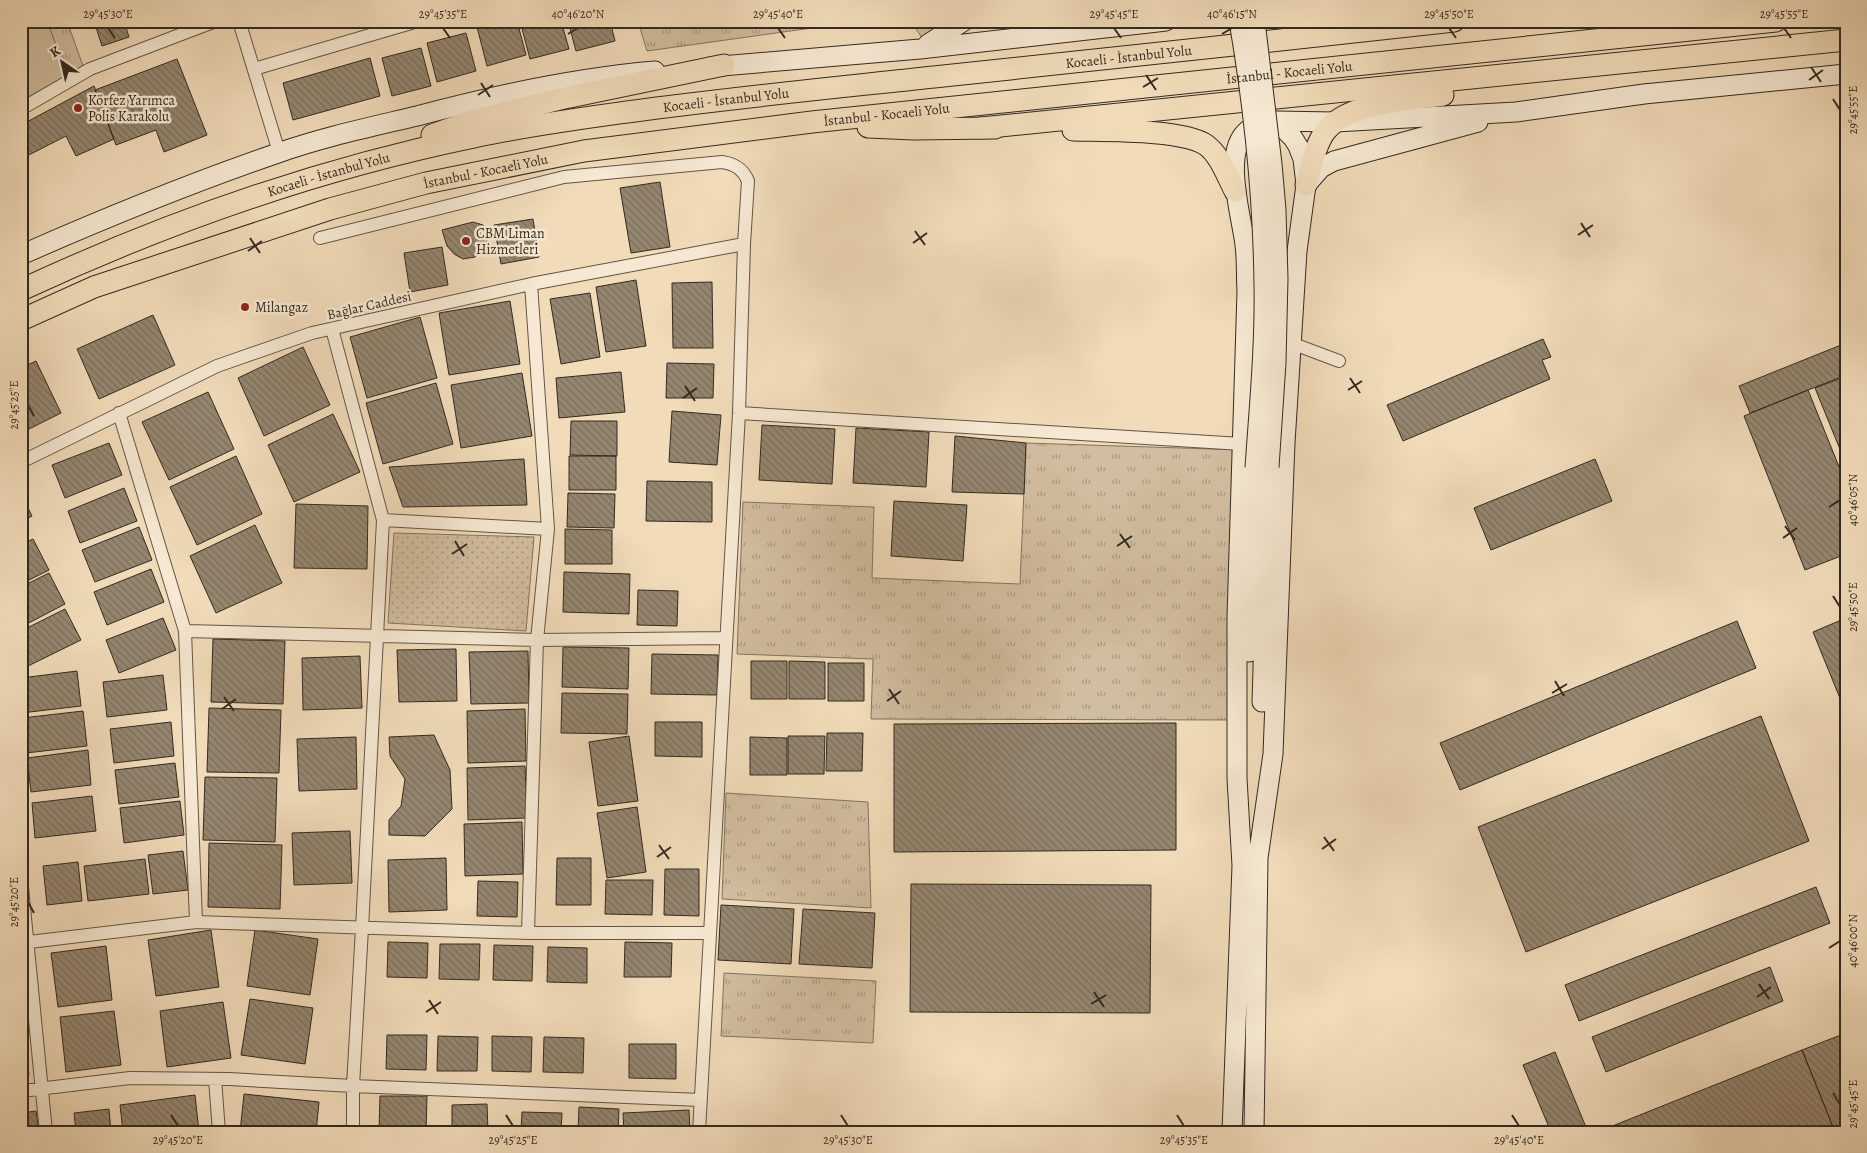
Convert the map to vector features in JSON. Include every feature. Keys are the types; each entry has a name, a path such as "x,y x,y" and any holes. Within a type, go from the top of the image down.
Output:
{"highway":[{"name":"Kocaeli - İstanbul Yolu","path":"21,290 148,236 306,180 417,150 505,131 704,102 1454,21"},
{"name":"İstanbul - Kocaeli Yolu","path":"21,320 94,287 330,209 426,183 584,151 816,122 1776,21"},
{"path":"981,128 1846,40"},
{"path":"366,164 443,130 472,121 560,99 724,65"},
{"path":"1306,184 1316,149 1324,133 1335,122 1359,110 1376,105 1461,93 1571,69"},
{"path":"816,122 914,129 981,128 1108,131 1166,134 1191,138 1206,146 1214,154 1235,191"}],"main road":[{"path":"920,49 964,21"},
{"path":"1042,21 1053,27 1072,31"},
{"path":"21,255 105,219 279,152 449,107 550,85 632,73 920,49 1166,21"},
{"path":"1232,1132 1250,862 1262,468 1264,287 1257,148 1249,80 1239,21"},
{"path":"1256,21 1272,164 1278,268 1276,363 1262,468"},
{"path":"1254,1132 1250,862 1237,778 1237,617 1247,292 1245,244 1235,191 1236,156 1239,142 1247,130 1269,122 1335,122 1516,112 1644,94 1846,74"},
{"path":"1306,184 1321,168 1334,161 1516,112"},
{"path":"1250,862 1273,754 1284,443 1297,251 1306,184 1303,159 1298,146 1293,138 1269,122"}],"street":[{"path":"21,109 90,69 216,21"},
{"path":"239,21 279,152"},
{"path":"254,69 418,21"},
{"path":"320,238 564,177 722,162 732,163 745,173 748,182 744,244 740,413 699,1132"},
{"name":"Bağlar Caddesi","path":"21,462 217,366 312,333 531,284 744,244"},
{"path":"528,933 537,640 548,528 531,284"},
{"path":"332,329 383,520 352,1086 353,1132"},
{"path":"1291,343 1339,361"},
{"path":"119,413 185,631 196,922"},
{"path":"740,413 1242,444"},
{"path":"383,520 548,528"},
{"path":"185,631 537,640 726,638"},
{"path":"21,877 25,943 46,1132"},
{"path":"25,943 196,922 528,933 709,933"},
{"path":"21,1091 130,1078 215,1078 352,1086 702,1100"},
{"path":"215,1078 220,1132"}],"green space":[{"path":"21,21 47,21 67,75 21,101"},
{"path":"47,21 67,21 83,66 67,75"},
{"path":"638,21 862,21 647,51"},
{"path":"911,21 950,21 922,38"},
{"path":"1026,443 1244,450 1233,720 871,719 873,659 737,654 743,502 874,507 872,578 1020,584"},
{"path":"394,533 534,537 526,631 388,623"},
{"path":"726,793 868,802 871,908 722,899"},
{"path":"724,973 876,981 873,1043 721,1036"}],"building":[{"path":"94,21 124,21 129,37 102,46"},
{"path":"500,21 517,21 526,55 487,66 477,27"},
{"path":"520,21 561,21 569,49 530,59"},
{"path":"568,21 610,21 615,41 576,51"},
{"path":"466,33 476,71 437,82 427,43"},
{"path":"421,48 431,86 392,96 382,58"},
{"path":"370,58 380,96 293,120 283,83"},
{"path":"177,59 207,135 164,152 156,130 116,145 95,90"},
{"name":"Körfez Yarımca Polis Karakolu","path":"94,86 114,139 76,156 66,136 21,159 21,125"},
{"path":"660,182 670,247 631,253 620,188"},
{"path":"533,219 539,257 501,264 494,225"},
{"name":"CBM Liman Hizmetleri","path":"473,222 483,225 488,236 485,247 475,257 463,259 454,254 447,246 442,230"},
{"path":"442,247 448,285 410,292 404,253"},
{"path":"636,280 646,346 606,352 596,287"},
{"path":"712,282 713,348 673,348 672,283"},
{"path":"590,293 600,357 561,364 550,299"},
{"path":"510,301 520,364 449,375 439,313"},
{"path":"153,315 175,365 99,399 77,349"},
{"path":"420,317 437,378 367,398 350,337"},
{"path":"1543,339 1551,357 1542,360 1550,379 1403,441 1387,405"},
{"path":"1846,343 1846,375 1750,413 1739,386"},
{"path":"303,347 330,405 264,436 238,378"},
{"path":"36,361 61,413 21,433 21,368"},
{"path":"667,363 714,364 713,398 666,398"},
{"path":"621,372 625,412 559,418 556,378"},
{"path":"522,373 532,436 461,448 451,385"},
{"path":"1844,377 1846,382 1846,464 1815,388"},
{"path":"436,383 453,444 383,464 366,403"},
{"path":"1808,390 1846,484 1846,554 1805,570 1744,416"},
{"path":"208,392 234,449 169,480 142,422"},
{"path":"672,411 721,415 717,465 669,462"},
{"path":"333,414 360,472 294,502 268,445"},
{"path":"571,421 617,421 617,456 570,455"},
{"path":"762,425 835,429 832,484 759,480"},
{"path":"856,428 929,432 926,487 853,483"},
{"path":"955,436 1026,443 1024,494 952,492"},
{"path":"109,443 122,475 65,498 52,465"},
{"path":"236,456 262,514 197,545 170,487"},
{"path":"569,456 616,456 616,490 569,490"},
{"path":"524,459 527,505 403,507 389,467"},
{"path":"1595,459 1612,501 1491,550 1474,508"},
{"path":"647,481 712,482 712,522 646,521"},
{"path":"124,488 137,521 80,543 68,511"},
{"path":"568,493 615,494 614,528 567,527"},
{"path":"21,494 32,516 21,522"},
{"path":"894,501 967,505 963,561 891,556"},
{"path":"296,504 368,506 367,569 294,568"},
{"path":"255,525 282,583 216,613 190,556"},
{"path":"139,527 152,560 95,582 82,550"},
{"path":"565,529 612,530 612,564 565,564"},
{"path":"33,539 49,570 21,584 21,545"},
{"path":"151,569 164,602 107,625 94,592"},
{"path":"564,572 630,574 629,614 563,612"},
{"path":"49,573 65,604 21,627 21,587"},
{"path":"638,590 678,591 677,626 637,625"},
{"path":"65,609 81,640 26,667 21,658 21,631"},
{"path":"163,618 176,650 119,673 106,640"},
{"path":"1846,618 1846,713 1813,632"},
{"path":"1737,621 1756,668 1460,790 1440,743"},
{"path":"213,639 285,641 283,704 211,702"},
{"path":"563,647 629,648 628,689 562,687"},
{"path":"456,649 457,701 399,702 397,650"},
{"path":"528,651 529,703 471,704 469,652"},
{"path":"652,654 718,655 717,695 651,694"},
{"path":"360,656 362,708 303,710 302,658"},
{"path":"751,661 787,661 787,699 751,699"},
{"path":"789,661 825,662 825,699 789,699"},
{"path":"828,663 864,663 864,701 828,701"},
{"path":"77,671 81,706 21,713 21,678"},
{"path":"163,675 167,710 107,717 103,682"},
{"path":"562,693 628,694 627,734 561,733"},
{"path":"209,708 281,710 279,773 207,772"},
{"path":"525,709 526,761 468,763 467,711"},
{"path":"83,711 87,746 26,753 22,718"},
{"path":"1761,716 1809,841 1526,952 1478,827"},
{"path":"171,722 174,756 114,763 110,729"},
{"path":"655,722 702,722 702,757 655,756"},
{"path":"1176,723 1176,850 894,852 894,724"},
{"path":"827,733 863,733 862,771 826,771"},
{"path":"434,735 450,770 452,809 425,836 389,835 389,820 401,806 405,779 390,756 389,737"},
{"path":"629,736 638,801 598,806 589,742"},
{"path":"788,736 825,736 824,774 788,774"},
{"path":"356,737 357,789 299,791 297,739"},
{"path":"750,737 787,738 787,775 750,775"},
{"path":"88,750 91,785 31,792 27,758"},
{"path":"175,763 179,797 119,804 115,770"},
{"path":"525,766 527,818 468,820 467,768"},
{"path":"205,777 277,778 275,842 203,840"},
{"path":"92,796 96,831 35,838 32,803"},
{"path":"180,801 184,835 124,843 120,808"},
{"path":"637,807 646,872 607,878 597,813"},
{"path":"522,822 523,874 465,876 464,824"},
{"path":"350,831 352,883 294,885 292,833"},
{"path":"209,843 282,845 280,909 208,907"},
{"path":"183,851 188,890 153,894 148,855"},
{"path":"446,858 447,910 389,912 388,860"},
{"path":"557,858 591,858 591,905 556,905"},
{"path":"145,859 149,894 88,901 84,866"},
{"path":"78,862 82,901 47,905 43,866"},
{"path":"665,869 699,869 699,916 664,915"},
{"path":"606,880 653,880 652,915 605,914"},
{"path":"478,881 518,882 517,917 477,916"},
{"path":"911,884 1151,885 1150,1013 910,1012"},
{"path":"1816,887 1830,923 1579,1021 1565,985"},
{"path":"721,905 794,909 791,964 718,960"},
{"path":"803,909 875,913 872,968 799,964"},
{"path":"211,930 219,987 156,996 148,940"},
{"path":"255,930 318,939 310,995 247,986"},
{"path":"388,942 428,943 427,978 387,977"},
{"path":"625,942 672,943 671,977 624,977"},
{"path":"440,944 480,944 479,980 439,979"},
{"path":"494,945 533,946 532,981 493,980"},
{"path":"106,946 112,1000 58,1007 51,953"},
{"path":"548,947 587,948 587,983 547,982"},
{"path":"1770,967 1783,1001 1606,1072 1592,1037"},
{"path":"250,999 313,1008 305,1064 241,1055"},
{"path":"223,1002 231,1058 167,1067 160,1011"},
{"path":"114,1011 121,1065 66,1072 60,1017"},
{"path":"1846,1033 1846,1132 1835,1132 1802,1050"},
{"path":"25,1035 29,1075 21,1076 21,1036"},
{"path":"387,1035 427,1035 426,1070 386,1069"},
{"path":"438,1036 478,1037 477,1071 437,1071"},
{"path":"492,1036 532,1037 531,1072 492,1071"},
{"path":"544,1037 584,1038 583,1073 543,1072"},
{"path":"629,1044 676,1044 676,1079 629,1078"},
{"path":"1802,1050 1835,1132 1600,1131"},
{"path":"1555,1052 1588,1132 1551,1132 1523,1065"},
{"path":"244,1094 319,1102 316,1132 240,1132"},
{"path":"195,1095 199,1132 123,1132 120,1105"},
{"path":"380,1096 427,1096 426,1131 379,1130"},
{"path":"487,1104 488,1132 452,1132 452,1105"},
{"path":"579,1107 619,1109 618,1132 578,1132"},
{"path":"109,1109 111,1132 76,1132 74,1113"},
{"path":"689,1110 690,1132 624,1132 623,1113"},
{"path":"36,1111 39,1132 21,1132 21,1113"},
{"path":"522,1112 562,1113 561,1132 521,1132"}],"place":[{"name":"Körfez Yarımca Polis Karakolu","path":"78,108"},
{"name":"CBM Liman Hizmetleri","path":"466,241"},
{"name":"Milangaz","path":"245,307"}]}
